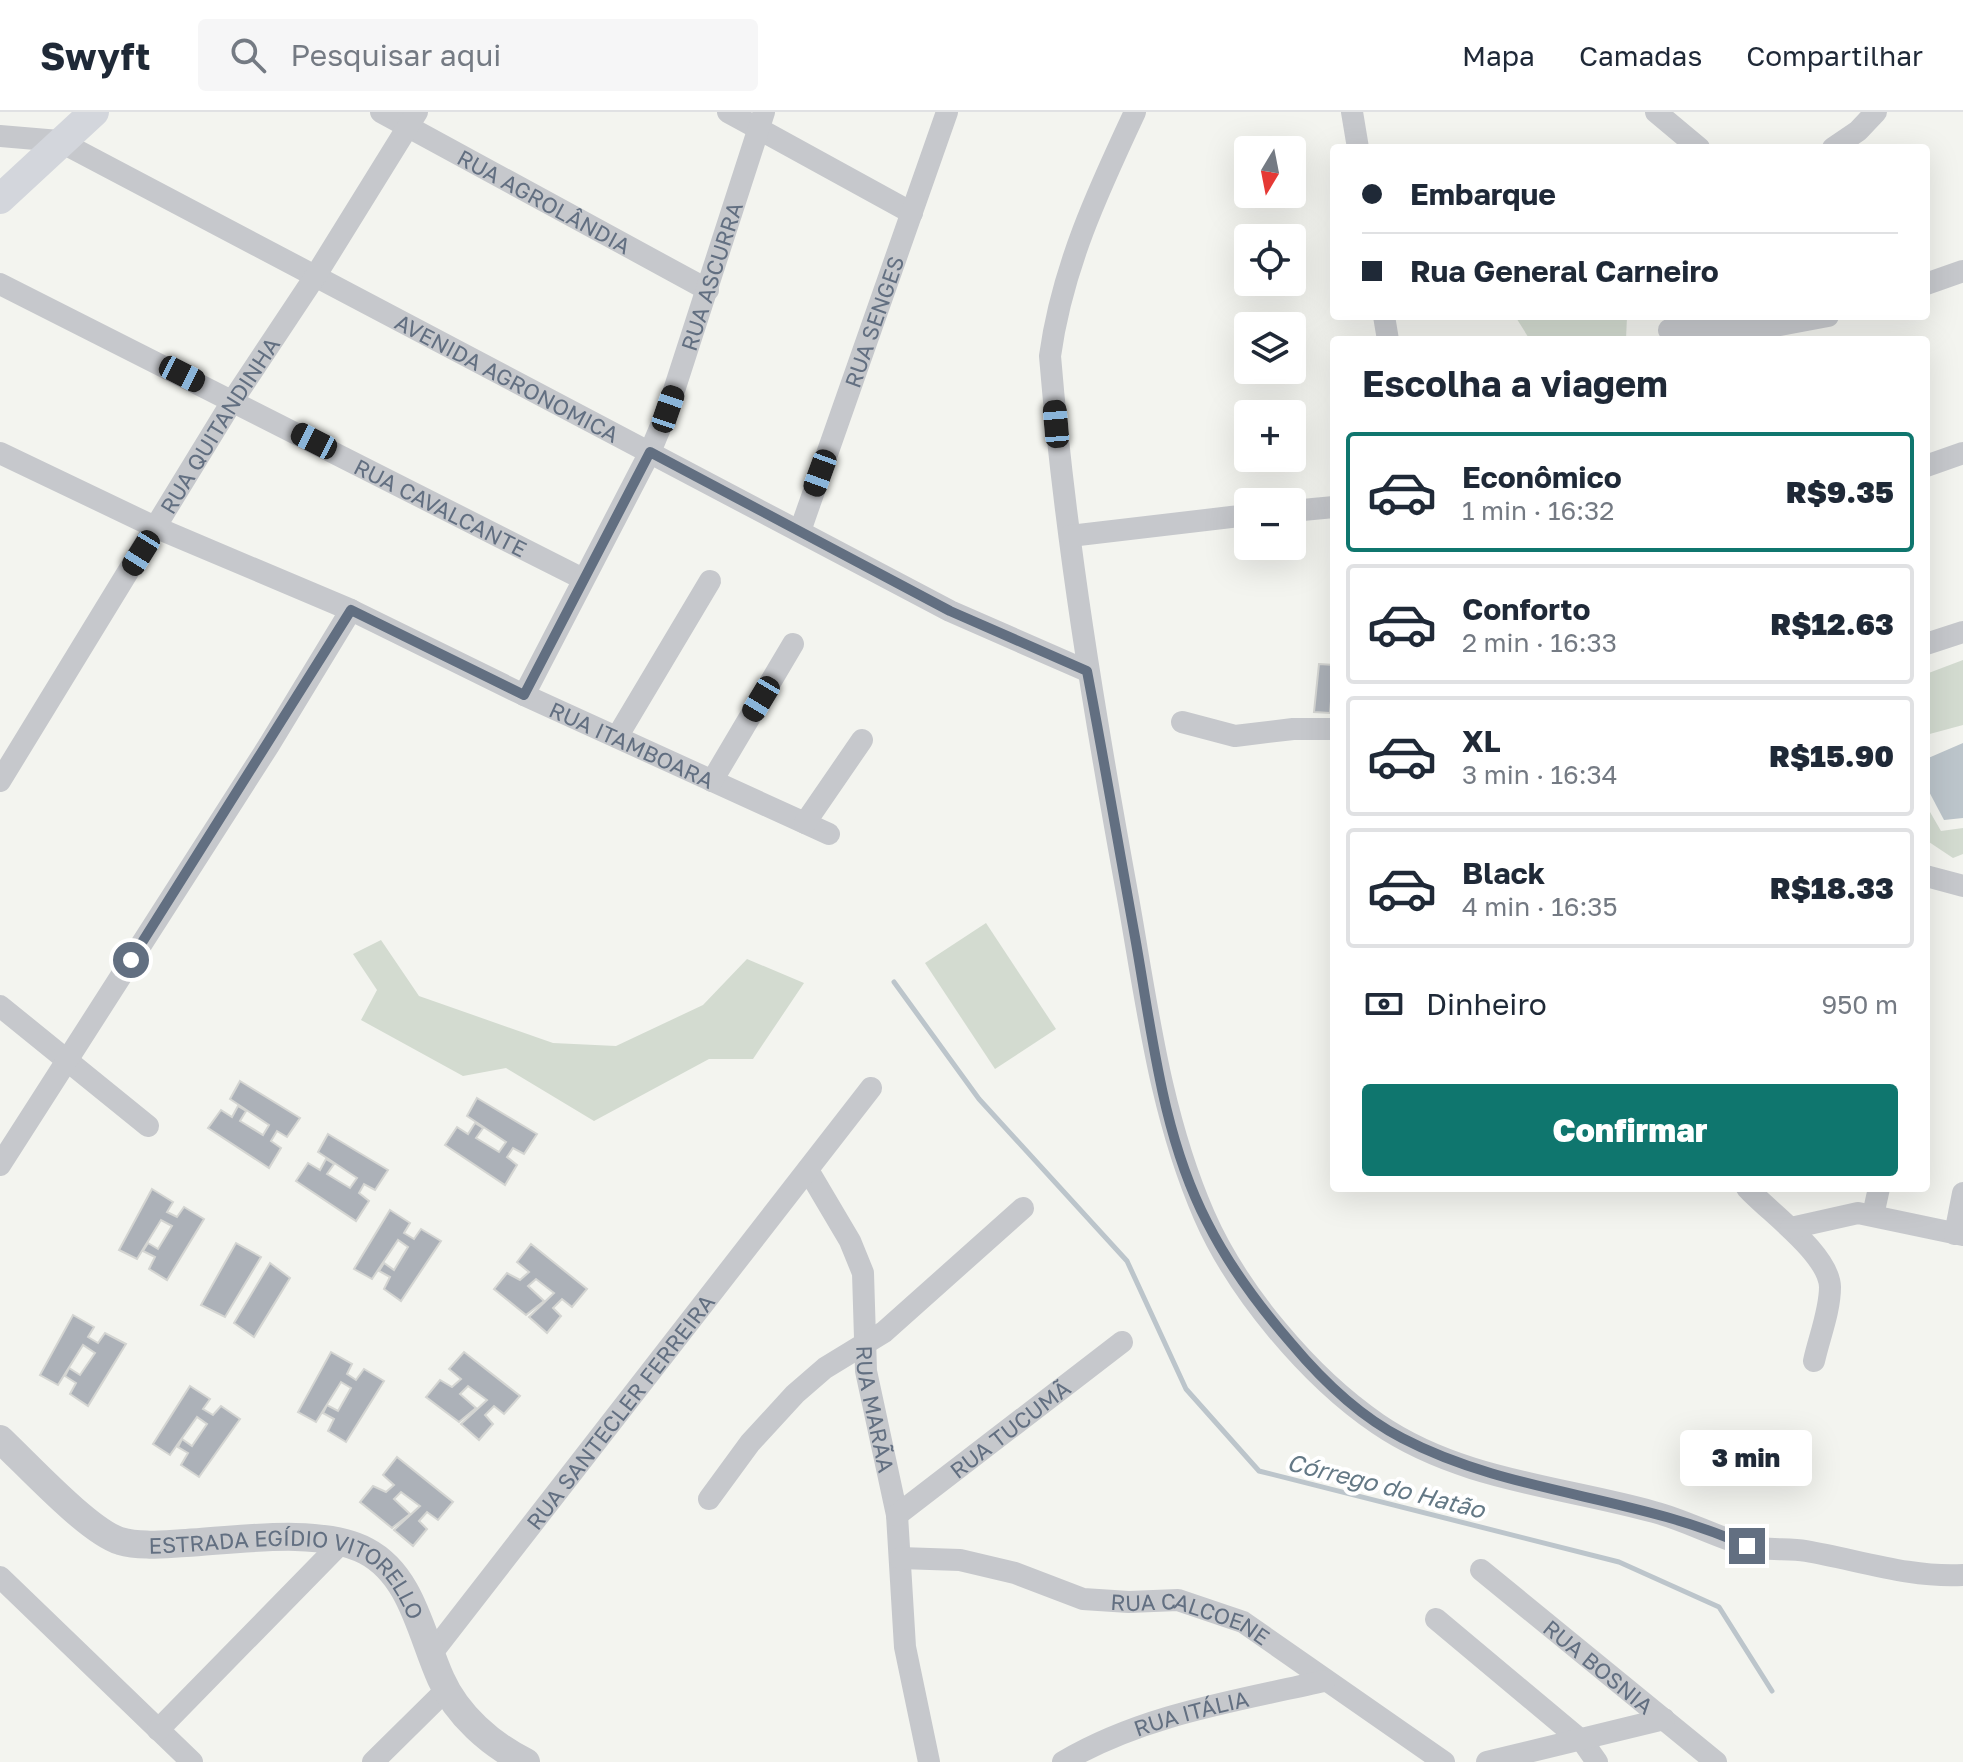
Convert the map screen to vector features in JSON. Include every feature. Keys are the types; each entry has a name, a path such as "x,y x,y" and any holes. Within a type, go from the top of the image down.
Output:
{"main road":[{"path":"0,199 59,141 94,112"}],"street":[{"name":"RUA AGROLÂNDIA","path":"381,112 413,120 708,290"},
{"path":"728,112 761,120 912,213"},
{"name":"RUA SENGES","path":"800,531 947,112"},
{"path":"1135,112 1071,259 1056,315 1050,356 1087,671 1159,1067 1178,1150 1218,1243 1254,1297 1315,1372 1376,1422 1400,1437 1481,1471 1651,1511 1704,1527 1747,1546 1821,1554 1924,1575 1963,1575"},
{"path":"1352,112 1357,144"},
{"path":"1656,112 1694,144"},
{"path":"1839,144 1858,131 1876,112"},
{"name":"RUA QUITANDINHA","path":"0,781 233,400 413,120"},
{"name":"RUA ASCURRA","path":"524,695 650,452 708,290 761,120"},
{"path":"0,136 59,141"},
{"name":"AVENIDA AGRONOMICA","path":"59,141 950,611 1087,671"},
{"path":"1930,283 1963,271"},
{"name":"RUA CAVALCANTE","path":"0,284 583,579"},
{"path":"1669,330 1780,325 1807,320"},
{"name":"RUA ITAMBOARA","path":"0,453 157,528 351,610 524,695 829,834"},
{"path":"1930,465 1963,453"},
{"path":"1306,510 1330,507"},
{"path":"1070,536 1234,517"},
{"path":"617,737 710,581"},
{"path":"0,1165 269,745 351,610"},
{"path":"1930,643 1963,632"},
{"path":"712,781 793,644"},
{"path":"1182,722 1235,736 1273,734 1293,729 1330,729"},
{"path":"805,823 862,740"},
{"path":"1930,876 1960,879"},
{"path":"0,1006 148,1126"},
{"path":"808,1170 871,1088"},
{"name":"RUA MARÃA","path":"808,1170 858,1256 864,1292 863,1344 897,1515 905,1647 929,1762"},
{"name":"RUA SANTECLER FERREIRA","path":"432,1653 808,1170"},
{"path":"1751,1192 1791,1228 1828,1275 1830,1288 1814,1361"},
{"path":"1873,1215 1878,1192"},
{"path":"1791,1228 1845,1214 1873,1215 1959,1234 1963,1193"},
{"path":"709,1499 750,1443 795,1394 825,1368 896,1322 1023,1208"},
{"name":"RUA TUCUMÃ","path":"897,1515 1122,1342"},
{"name":"ESTRADA EGÍDIO VITORELLO","path":"0,1439 90,1522 119,1541 157,1545 307,1538 343,1541 365,1550 390,1570 408,1595 447,1689 479,1732 526,1762"},
{"path":"158,1730 343,1541"},
{"name":"RUA CALCOENE","path":"900,1558 960,1560 1015,1573 1083,1599 1129,1602 1178,1600 1243,1622 1444,1762"},
{"name":"RUA BOSNIA","path":"1481,1570 1716,1762"},
{"path":"0,1577 192,1762"},
{"path":"1436,1619 1583,1742 1597,1762"},
{"name":"RUA ITÁLIA","path":"1063,1762 1093,1744 1138,1726 1324,1681"},
{"path":"373,1762 447,1689"},
{"path":"1487,1762 1583,1742 1664,1719"}],"shaded area":[{"path":"1518,320 1627,320 1626,336 1528,336"},
{"path":"1963,660 1963,725 1930,734 1930,672"},
{"path":"1963,743 1963,818 1944,820 1930,794 1930,757"},
{"path":"1930,812 1941,831 1963,828 1963,854 1953,858 1930,843"},
{"path":"986,923 1056,1029 995,1069 925,963"},
{"path":"381,940 419,996 553,1043 616,1046 703,1005 747,959 804,983 753,1059 709,1059 594,1121 506,1068 463,1076 361,1020 377,990 353,954"}],"building":[{"path":"1319,664 1330,665 1330,713 1314,712"},
{"path":"240,1081 300,1118 287,1137 277,1131 271,1141 281,1148 269,1168 208,1128 221,1110 232,1117 238,1106 246,1111 240,1121 263,1135 269,1125 230,1099"},
{"path":"477,1098 537,1134 524,1154 513,1148 507,1157 517,1165 505,1185 445,1145 457,1127 468,1134 475,1123 483,1128 476,1138 499,1152 506,1142 467,1116"},
{"path":"328,1134 388,1170 375,1190 364,1184 359,1193 369,1201 356,1221 296,1181 308,1163 320,1170 326,1159 334,1164 327,1174 350,1188 357,1178 318,1152"},
{"path":"152,1189 173,1202 167,1212 177,1217 184,1207 204,1219 167,1280 149,1269 155,1257 143,1251 148,1243 158,1249 172,1226 161,1220 137,1259 119,1250"},
{"path":"390,1210 410,1223 404,1233 414,1239 421,1229 441,1241 401,1301 384,1289 390,1277 379,1271 384,1263 394,1270 408,1247 398,1240 372,1279 354,1269"},
{"path":"236,1243 261,1257 225,1317 201,1305"},
{"path":"531,1244 587,1289 572,1307 562,1299 553,1308 561,1316 547,1333 529,1317 554,1293 536,1279 528,1286 544,1301 526,1315 494,1289 507,1273 520,1280 529,1272 517,1262"},
{"path":"270,1263 290,1278 254,1337 234,1323"},
{"path":"73,1315 94,1327 88,1337 98,1343 105,1333 126,1344 88,1406 70,1394 76,1383 65,1376 69,1368 80,1375 95,1353 83,1345 58,1385 40,1375"},
{"path":"331,1352 352,1364 347,1374 356,1380 364,1369 384,1381 346,1442 328,1431 334,1419 323,1413 327,1405 338,1411 351,1388 341,1382 316,1422 298,1412"},
{"path":"464,1352 520,1396 504,1414 494,1406 485,1415 493,1424 479,1440 461,1424 487,1400 468,1386 460,1394 476,1408 459,1422 426,1397 440,1380 452,1387 461,1379 449,1369"},
{"path":"190,1386 210,1399 203,1409 213,1415 221,1406 240,1419 199,1477 181,1465 188,1453 178,1447 182,1439 192,1446 207,1424 197,1417 170,1455 153,1444"},
{"path":"397,1457 453,1502 438,1520 427,1512 419,1521 427,1529 413,1546 394,1530 420,1506 401,1492 394,1499 410,1514 392,1528 360,1502 373,1486 386,1492 394,1485 383,1475"}],"waterway":[{"name":"Córrego do Hatão","path":"894,982 979,1099 1127,1261 1186,1389 1259,1471 1619,1562 1719,1607 1772,1691"}],"route":[{"path":"131,960 269,745 351,610 524,695 650,452 950,611 1087,671 1159,1067 1178,1150 1205,1219 1218,1243 1254,1297 1315,1372 1376,1422 1441,1457 1534,1486 1651,1511 1704,1527 1747,1546"}]}
